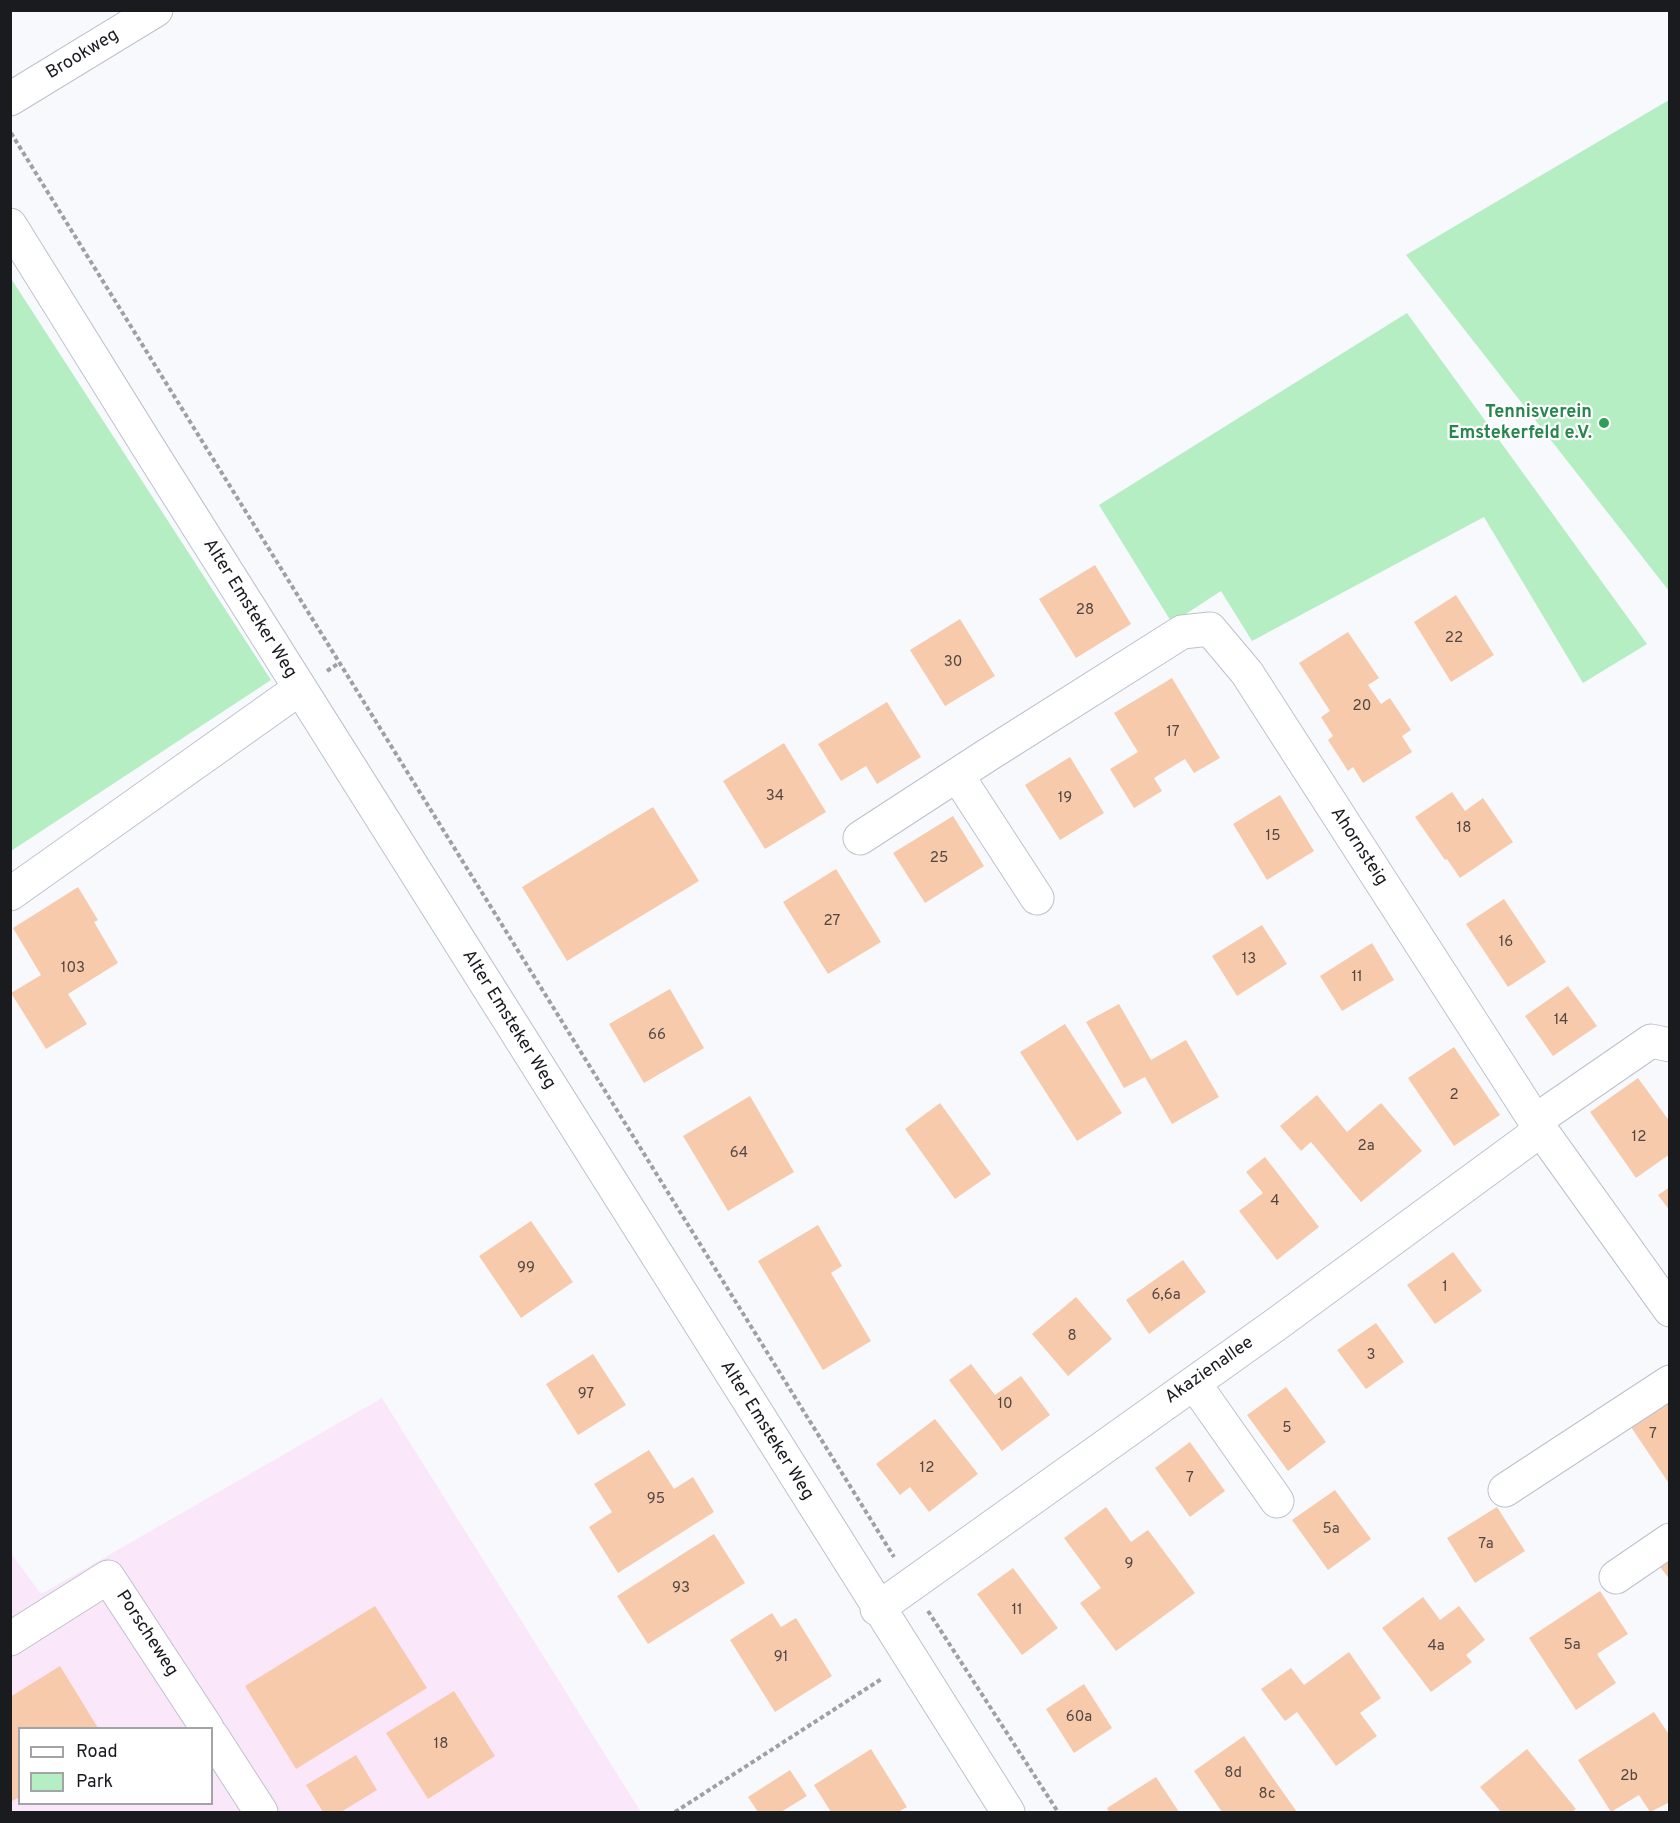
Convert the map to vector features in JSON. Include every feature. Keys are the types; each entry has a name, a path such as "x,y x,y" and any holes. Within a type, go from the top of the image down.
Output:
{"street":[{"name":"Brookweg","path":"10,99 156,10"},
{"name":"Alter Emsteker Weg","path":"10,225 877,1609 1008,1812"},
{"name":"Ahornsteig","path":"860,838 1182,632 1210,629 1247,673 1538,1126 1670,1310"},
{"path":"10,894 299,689"},
{"path":"957,775 1037,898"},
{"name":"Akazienallee","path":"877,1609 1194,1383 1651,1041 1670,1045"},
{"path":"1504,1490 1670,1382"},
{"path":"1194,1383 1277,1501"},
{"path":"1616,1577 1670,1540"},
{"name":"Porscheweg","path":"10,1639 108,1577 206,1727"},
{"path":"213,1738 261,1812"}],"path":[{"path":"10,132 911,1585 1058,1812"},
{"path":"675,1812 872,1684 912,1661"}],"shaded area":[{"path":"382,1398 641,1812 11,1812 10,1552 41,1594"}],"green space":[{"name":"Tennisverein Emstekerfeld e.V.","path":"1669,100 1669,591 1406,255"},
{"path":"10,277 271,680 11,851 10,851"},
{"path":"1407,313 1647,644 1583,683 1484,517 1252,641 1221,591 1172,623 1099,505"}],"building":[{"path":"1095,565 1131,624 1076,658 1039,599"},
{"path":"1456,595 1494,655 1451,682 1414,622"},
{"path":"960,619 995,676 945,706 910,650"},
{"path":"1348,632 1379,678 1368,685 1381,704 1390,698 1411,730 1402,736 1412,752 1363,783 1353,767 1348,771 1328,740 1333,736 1321,717 1330,711 1299,663"},
{"path":"1172,678 1220,758 1194,773 1185,759 1154,778 1162,791 1134,808 1110,769 1138,752 1114,713"},
{"path":"887,702 921,757 877,784 866,766 841,781 818,744"},
{"path":"784,743 826,812 765,849 723,781"},
{"path":"1070,757 1104,813 1060,840 1025,785"},
{"path":"1452,792 1465,811 1483,798 1513,842 1460,878 1415,817"},
{"path":"1280,795 1314,851 1267,880 1233,824"},
{"path":"653,807 699,881 567,961 522,887"},
{"path":"953,816 984,866 925,903 893,853"},
{"path":"836,869 881,942 828,974 783,902"},
{"path":"78,887 98,920 94,922 118,963 68,994 87,1024 46,1049 11,993 41,975 13,928"},
{"path":"1504,899 1546,962 1508,987 1466,924"},
{"path":"1262,925 1287,964 1237,996 1212,956"},
{"path":"1372,943 1394,980 1342,1011 1320,976"},
{"path":"1568,986 1597,1026 1553,1056 1525,1016"},
{"path":"670,989 704,1048 644,1083 609,1024"},
{"path":"1119,1004 1151,1060 1186,1040 1219,1097 1172,1124 1145,1077 1124,1088 1086,1022"},
{"path":"1065,1024 1122,1113 1077,1141 1020,1052"},
{"path":"1454,1047 1500,1115 1454,1146 1408,1078"},
{"path":"1638,1078 1670,1122 1670,1154 1636,1178 1590,1112"},
{"path":"1317,1095 1347,1132 1381,1103 1422,1151 1361,1202 1311,1142 1301,1151 1280,1126"},
{"path":"750,1096 794,1172 728,1211 683,1136"},
{"path":"940,1103 991,1174 955,1199 905,1129"},
{"path":"1265,1157 1319,1227 1277,1260 1239,1211 1263,1193 1246,1172"},
{"path":"1670,1187 1670,1211 1658,1195"},
{"path":"531,1221 573,1282 521,1318 479,1256"},
{"path":"818,1225 842,1266 831,1273 871,1341 823,1370 758,1261"},
{"path":"1453,1252 1482,1291 1435,1324 1407,1285"},
{"path":"1183,1260 1206,1292 1149,1334 1126,1300"},
{"path":"1076,1297 1112,1339 1068,1376 1032,1334"},
{"path":"1376,1323 1404,1362 1366,1389 1337,1350"},
{"path":"593,1354 626,1405 578,1435 546,1384"},
{"path":"971,1364 995,1395 1021,1376 1050,1415 1002,1451 949,1380"},
{"path":"1286,1387 1326,1442 1288,1471 1247,1415"},
{"path":"1670,1401 1670,1485 1631,1427"},
{"path":"935,1419 978,1474 929,1512 910,1487 900,1495 876,1464"},
{"path":"1190,1442 1225,1491 1190,1517 1155,1468"},
{"path":"649,1450 674,1489 693,1477 714,1512 618,1573 589,1527 612,1512 594,1484"},
{"path":"1335,1490 1371,1539 1328,1570 1292,1520"},
{"path":"1106,1507 1131,1542 1148,1530 1195,1593 1116,1651 1080,1603 1101,1588 1064,1538"},
{"path":"1497,1507 1525,1551 1475,1583 1447,1538"},
{"path":"714,1534 745,1583 648,1644 617,1596"},
{"path":"1670,1550 1670,1580 1655,1560"},
{"path":"1013,1568 1058,1628 1022,1655 977,1594"},
{"path":"1600,1591 1628,1634 1597,1654 1616,1683 1576,1710 1529,1638"},
{"path":"1423,1597 1440,1620 1459,1606 1485,1640 1466,1655 1472,1662 1431,1692 1382,1628"},
{"path":"375,1606 427,1688 296,1769 245,1686"},
{"path":"772,1613 781,1627 796,1618 832,1676 775,1712 730,1640"},
{"path":"1349,1652 1381,1698 1360,1713 1377,1736 1336,1766 1297,1712 1285,1721 1261,1689 1291,1668 1304,1685"},
{"path":"60,1666 97,1727 18,1727 18,1798 10,1802 10,1697"},
{"path":"1084,1684 1112,1728 1074,1753 1046,1709"},
{"path":"454,1691 495,1756 428,1799 386,1733"},
{"path":"1654,1712 1670,1736 1670,1802 1650,1812 1639,1795 1611,1812 1578,1760"},
{"path":"1244,1736 1297,1812 1222,1812 1194,1771"},
{"path":"871,1749 907,1807 898,1812 831,1812 814,1785"},
{"path":"1527,1749 1576,1809 1572,1812 1501,1812 1480,1787"},
{"path":"356,1755 377,1790 341,1812 323,1812 306,1785"},
{"path":"790,1770 807,1796 781,1812 758,1812 748,1797"},
{"path":"1156,1777 1179,1812 1109,1812 1107,1808"}],"place":[{"name":"Tennisverein Emstekerfeld e.V.","path":"1604,423"}]}
